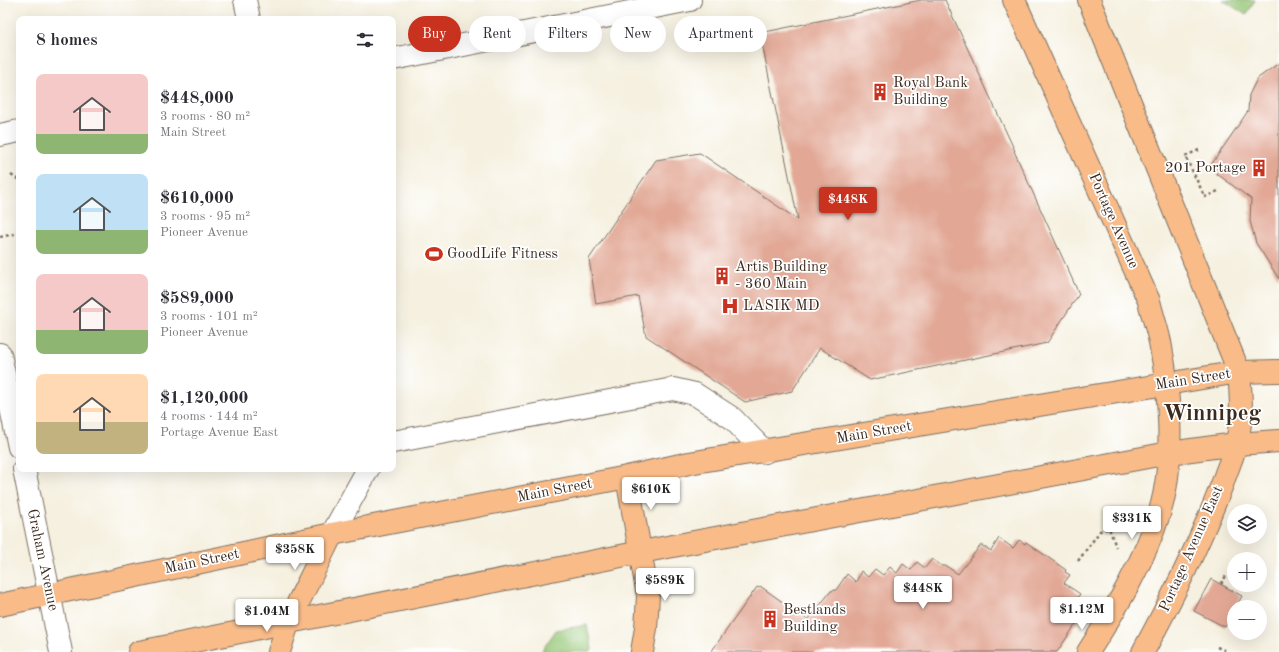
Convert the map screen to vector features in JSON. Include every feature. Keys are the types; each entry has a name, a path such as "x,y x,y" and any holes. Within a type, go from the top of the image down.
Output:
{"main road":[{"name":"Portage Avenue","path":"1014,0 1148,301 1160,342 1166,384 1169,453"},
{"path":"1089,0 1239,372 1241,418 1236,444"},
{"name":"Main Street","path":"0,605 332,534 628,477 689,463 764,452 1239,372 1279,371"},
{"path":"139,652 641,552 1169,453 1236,444 1279,441"},
{"name":"Portage Avenue East","path":"1144,652 1174,595 1212,509 1236,444"},
{"path":"1088,652 1130,584 1147,546 1160,510 1166,484 1169,453"},
{"path":"628,477 648,596 646,628 642,652"},
{"path":"279,652 288,622 332,534"}],"street":[{"path":"245,0 248,16"},
{"path":"396,58 690,0"},
{"path":"0,135 16,132"},
{"path":"1,367 16,434"},
{"path":"396,441 673,389 695,394 732,418 764,452"},
{"name":"Graham Avenue","path":"25,472 61,652"},
{"path":"332,534 366,472"}],"path":[{"path":"1199,150 1185,156 1205,197 1218,191"},
{"path":"11,175 16,178"},
{"path":"0,236 16,233"},
{"path":"1078,561 1100,531 1109,528 1116,548"},
{"path":"1221,584 1226,576"},
{"path":"1217,647 1228,652"}],"green space":[{"path":"1223,0 1255,0 1246,15"},
{"path":"587,625 592,649 591,652 541,652 556,630"}],"building":[{"path":"921,0 945,0 1079,294 1047,343 870,380 820,348 792,391 745,402 646,336 638,296 596,304 589,259 656,160 700,153 798,220 764,52 767,52 767,32"},
{"name":"201 Portage","path":"1279,63 1279,279 1256,243 1250,221 1251,199 1209,168 1248,111 1249,95 1258,78"},
{"path":"999,538 1013,548 1019,540 1025,544 1026,542 1066,570 1065,572 1070,575 1064,583 1080,594 1071,607 1082,615 1057,652 711,652 757,587 759,588 760,586 808,620 831,591 836,590 847,574 856,582 861,571 868,577 875,569 883,575 890,567 897,573 903,564 911,570 917,562 925,568 932,559 958,574 981,545 991,551"},
{"path":"1211,579 1227,588 1227,592 1235,592 1242,596 1240,600 1227,600 1227,623 1225,627 1194,611"}],"place":[{"name":"Royal Bank Building","path":"880,92"},
{"name":"201 Portage","path":"1259,168"},
{"name":"GoodLife Fitness","path":"434,254"},
{"name":"Artis Building - 360 Main","path":"722,276"},
{"name":"LASIK MD","path":"730,306"},
{"name":"Bestlands Building","path":"770,619"}],"district":[{"name":"Winnipeg","path":"1212,413"}]}
